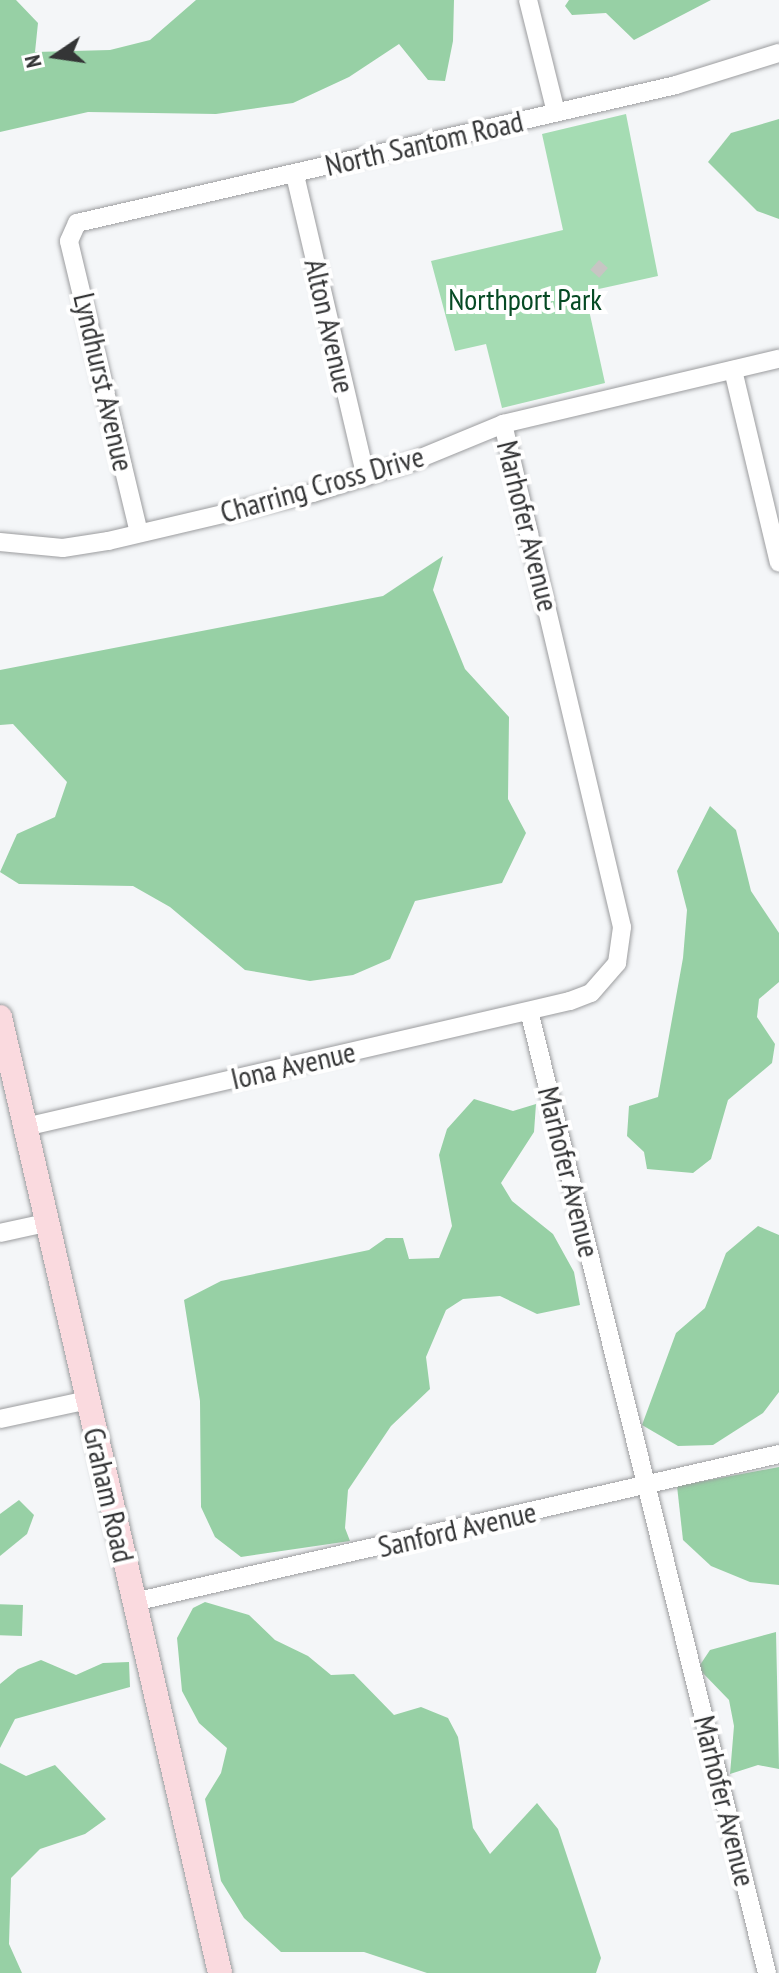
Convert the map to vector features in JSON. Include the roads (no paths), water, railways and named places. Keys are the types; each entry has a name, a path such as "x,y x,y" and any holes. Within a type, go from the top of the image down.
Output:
{"main road":[{"name":"Graham Road","path":"0,1017 220,1973"}],"street":[{"path":"528,0 556,112"},
{"name":"North Santom Road","path":"70,232 83,221 295,175 721,74 779,53"},
{"name":"Alton Avenue","path":"295,175 366,477"},
{"name":"Lyndhurst Avenue","path":"70,232 139,533"},
{"name":"Charring Cross Drive","path":"0,542 63,548 139,533 366,477 503,424 779,359"},
{"path":"733,370 779,563"},
{"name":"Marhofer Avenue","path":"503,424 622,927 617,963 605,981 591,993 529,1011 767,1973"},
{"name":"Iona Avenue","path":"25,1127 529,1011"},
{"path":"0,1233 46,1223"},
{"path":"0,1419 88,1400"},
{"name":"Sanford Avenue","path":"134,1602 779,1454"}],"park label":[{"name":"Northport Park","path":"525,299"}]}
